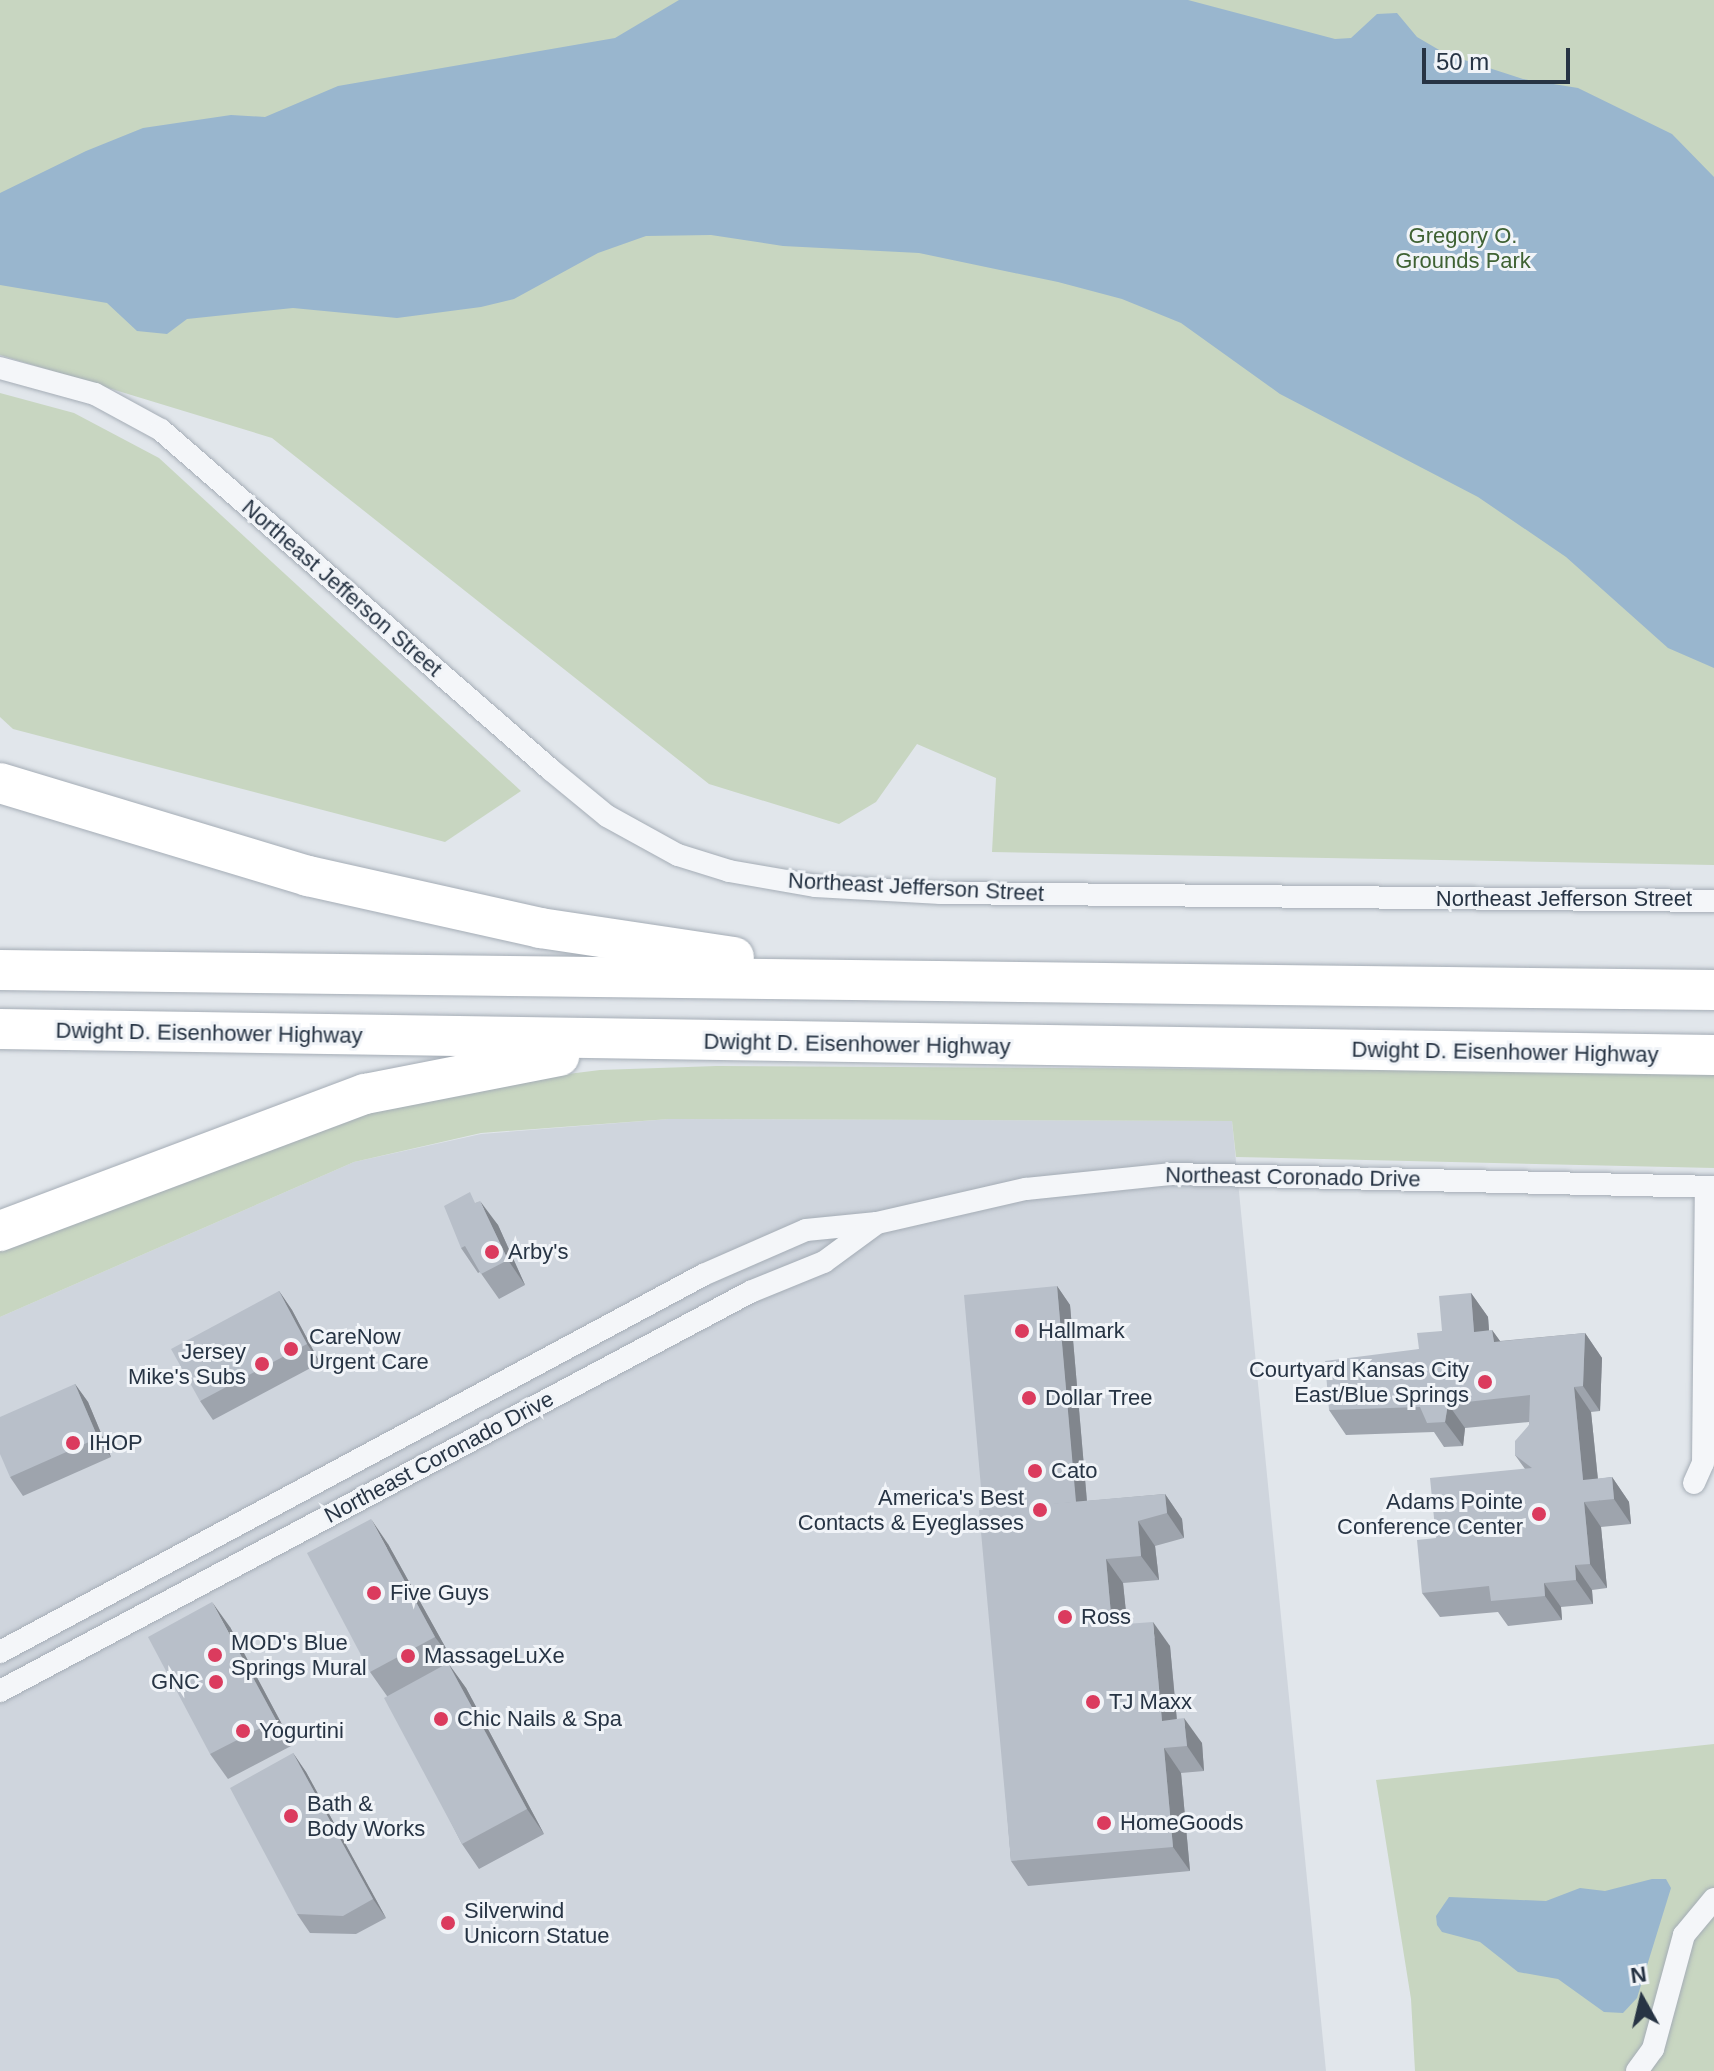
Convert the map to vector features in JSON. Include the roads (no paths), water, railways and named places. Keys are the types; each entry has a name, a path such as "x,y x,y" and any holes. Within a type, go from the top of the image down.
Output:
{"highway":[{"path":"0,783 308,876 540,928 876,978"},
{"path":"0,970 1714,990"},
{"name":"Dwight D. Eisenhower Highway","path":"0,1029 1714,1055"},
{"path":"0,1231 365,1094 640,1041"}],"street":[{"name":"Northeast Jefferson Street","path":"0,368 95,394 161,430 607,816 678,855 729,871 815,886 941,893 1714,901"},
{"name":"Northeast Coronado Drive","path":"0,1652 703,1275 806,1230 877,1223 1026,1189 1172,1174 1710,1187"},
{"path":"1694,1483 1703,1463 1710,1187"},
{"name":"Northeast Coronado Drive","path":"0,1691 737,1299 824,1262 877,1223"},
{"path":"1637,2071 1653,2049 1684,1935 1714,1899"}],"water":[{"name":"Gregory O. Grounds Park","path":"679,0 1188,0 1335,39 1351,38 1377,14 1397,13 1417,37 1446,54 1523,79 1578,88 1672,134 1714,177 1714,668 1668,648 1566,557 1478,497 1280,394 1181,323 1122,299 1058,282 919,253 783,246 711,235 646,236 598,253 514,299 481,307 397,318 293,308 187,319 167,334 137,331 107,303 0,285 0,193 86,151 143,128 231,115 265,117 338,86 615,38"},
{"path":"1652,1879 1666,1879 1671,1888 1637,1998 1623,2013 1604,2012 1558,1979 1518,1972 1480,1942 1442,1932 1437,1925 1436,1916 1449,1897 1546,1901 1580,1888 1605,1891"}],"place":[{"name":"Arby's","path":"492,1252"},
{"name":"Hallmark","path":"1022,1331"},
{"name":"CareNow Urgent Care","path":"291,1349"},
{"name":"Jersey Mike's Subs","path":"262,1364"},
{"name":"Courtyard Kansas City East/Blue Springs","path":"1485,1382"},
{"name":"Dollar Tree","path":"1029,1398"},
{"name":"IHOP","path":"73,1443"},
{"name":"Cato","path":"1035,1471"},
{"name":"America's Best Contacts & Eyeglasses","path":"1040,1510"},
{"name":"Adams Pointe Conference Center","path":"1539,1514"},
{"name":"Five Guys","path":"374,1593"},
{"name":"Ross","path":"1065,1617"},
{"name":"MOD's Blue Springs Mural","path":"215,1655"},
{"name":"MassageLuXe","path":"408,1656"},
{"name":"GNC","path":"216,1682"},
{"name":"TJ Maxx","path":"1093,1702"},
{"name":"Chic Nails & Spa","path":"441,1719"},
{"name":"Yogurtini","path":"243,1731"},
{"name":"Bath & Body Works","path":"291,1816"},
{"name":"HomeGoods","path":"1104,1823"},
{"name":"Silverwind Unicorn Statue","path":"448,1923"}]}
